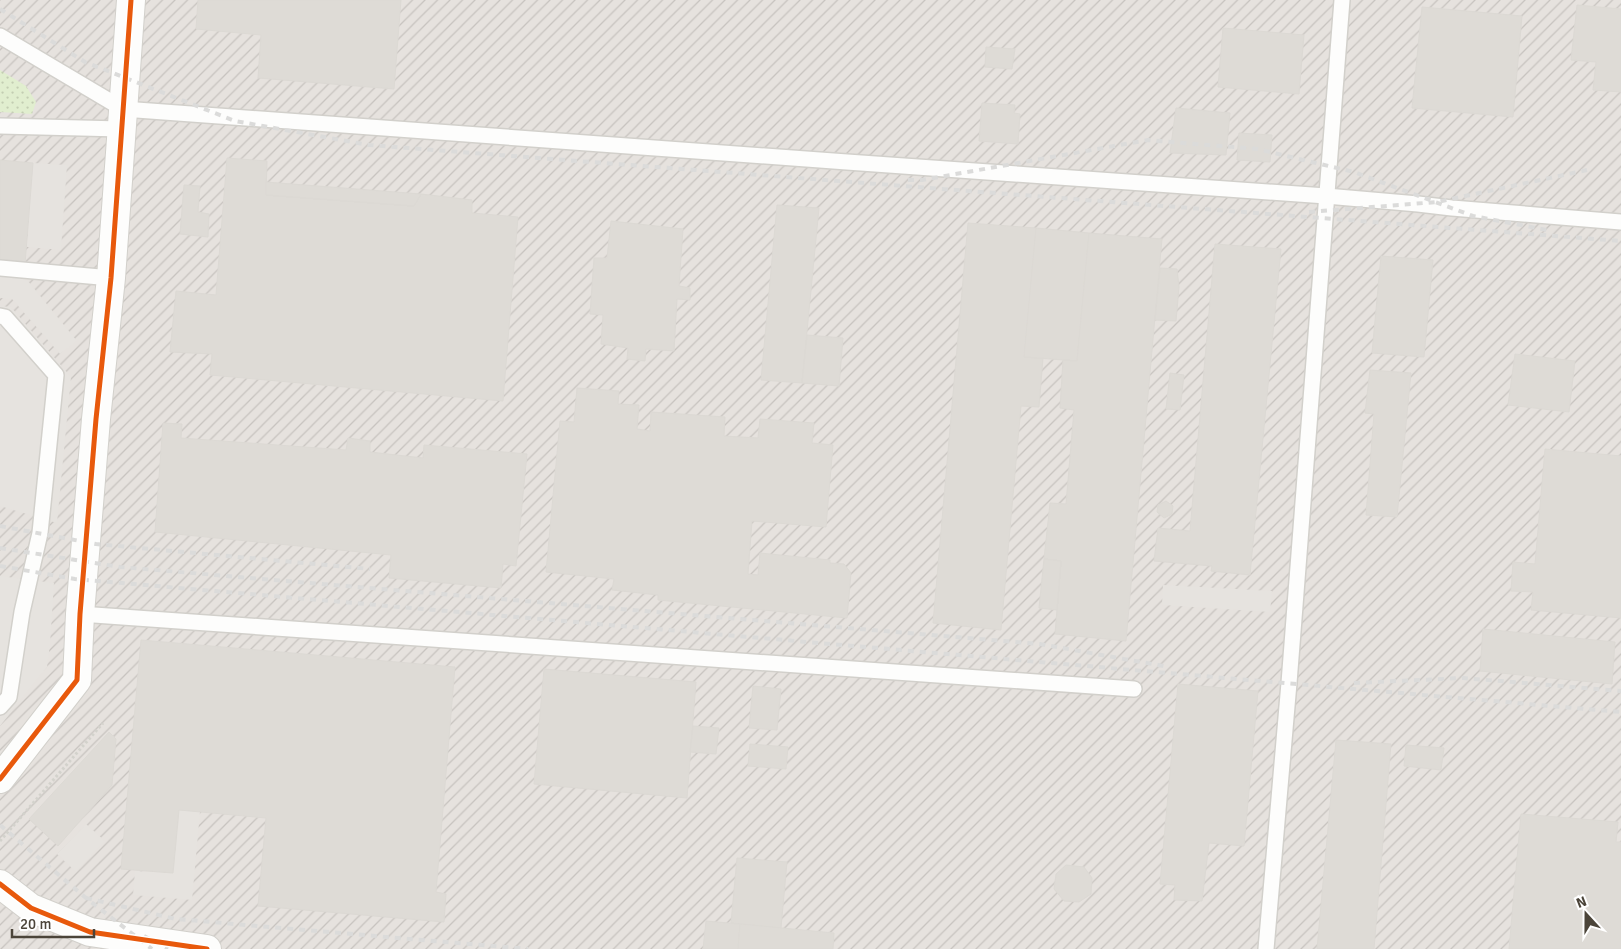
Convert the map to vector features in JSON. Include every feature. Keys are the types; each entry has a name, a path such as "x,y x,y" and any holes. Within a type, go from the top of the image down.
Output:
{"street":[{"path":"0,779 77,680 80,614 96,419 111,278 131,0"},
{"path":"0,884 31,908 90,932 207,949"}],"lane":[{"path":"1266,949 1293,634 1342,0"},
{"path":"0,36 122,119"},
{"path":"0,126 122,119 1326,196 1621,222"},
{"path":"0,268 111,278"},
{"path":"0,316 5,317 56,376 40,533 22,612 9,697 0,707"},
{"path":"80,614 1134,689"}],"path":[{"path":"0,841 103,723"}],"shaded area":[{"path":"0,0 1621,0 1621,949 0,949"},
{"path":"33,163 67,165 61,250 27,247"},
{"path":"0,276 17,277 28,281 77,341 60,354 12,299 0,298"},
{"path":"0,306 11,307 71,377 57,523 0,506"},
{"path":"0,576 54,583 47,667 0,726"},
{"path":"1163,585 1272,591 1270,612 1162,605"},
{"path":"179,810 200,812 192,900 133,895 135,871 173,873"},
{"path":"86,824 105,841 76,872 57,854"}],"green space":[{"path":"0,70 26,86 36,102 32,114 0,112"}],"building":[{"path":"198,0 401,0 394,89 258,78 261,35 196,29"},
{"path":"1577,5 1621,9 1621,92 1593,90 1596,62 1571,60"},
{"path":"1422,7 1522,16 1513,117 1412,108"},
{"path":"1223,28 1304,35 1299,94 1218,87"},
{"path":"986,47 1015,49 1012,69 985,67"},
{"path":"982,103 1015,105 1014,113 1020,114 1018,144 979,141"},
{"path":"1176,108 1230,113 1226,155 1170,153"},
{"path":"1239,133 1272,135 1270,162 1237,160"},
{"path":"227,158 267,161 266,195 414,206 421,194 472,200 472,213 518,217 503,401 210,375 212,354 170,352 176,291 216,295"},
{"path":"0,160 33,163 25,264 0,262"},
{"path":"266,182 421,194 414,206 266,195"},
{"path":"184,185 200,186 198,212 209,214 208,237 180,234"},
{"path":"777,205 819,208 802,383 761,380"},
{"path":"611,221 683,229 679,286 690,288 690,300 677,299 674,351 646,349 645,361 627,359 628,348 601,344 603,315 590,314 594,258 607,258"},
{"path":"968,223 1036,228 1024,357 1043,358 1039,407 1021,406 1001,630 933,623"},
{"path":"1036,228 1089,233 1077,361 1024,357"},
{"path":"1089,233 1162,239 1126,641 1055,634 1061,561 1044,559 1050,503 1066,504 1074,410 1060,408 1063,360 1077,361"},
{"path":"1215,244 1281,249 1250,575 1211,571 1212,566 1154,561 1158,528 1190,531"},
{"path":"1381,256 1433,260 1424,357 1372,353"},
{"path":"1160,268 1177,269 1179,287 1176,321 1155,320"},
{"path":"807,335 843,338 839,386 802,383"},
{"path":"1515,354 1575,361 1569,412 1508,405"},
{"path":"1370,370 1411,373 1397,517 1366,515 1374,414 1365,413"},
{"path":"1170,373 1184,375 1180,410 1166,409"},
{"path":"577,388 619,391 618,404 639,405 637,429 650,431 651,412 725,417 724,436 758,438 760,419 814,423 812,443 833,445 826,527 752,521 748,574 758,575 760,553 830,560 830,563 844,564 851,573 847,618 658,600 658,595 612,590 614,579 546,572 560,421 574,422"},
{"path":"163,423 182,424 181,438 346,450 348,438 370,441 370,452 423,458 424,445 527,454 516,566 503,564 501,588 389,578 391,555 155,532"},
{"path":"1545,449 1621,456 1621,618 1531,610 1533,592 1511,591 1513,562 1535,564"},
{"path":"1166,501 1173,506 1172,514 1164,518 1157,512 1158,505"},
{"path":"1044,559 1061,561 1057,610 1039,608"},
{"path":"1483,629 1615,642 1612,684 1480,671"},
{"path":"141,640 455,667 436,892 446,894 444,922 258,906 266,818 179,810 173,873 121,869"},
{"path":"544,669 696,682 687,798 534,784"},
{"path":"1178,684 1258,691 1244,846 1209,843 1202,901 1174,900 1175,885 1160,884"},
{"path":"753,686 781,689 777,730 749,728"},
{"path":"693,726 719,728 716,754 690,752"},
{"path":"109,732 116,739 112,785 58,846 29,819"},
{"path":"1336,740 1391,744 1374,949 1317,949"},
{"path":"750,744 788,747 786,769 748,766"},
{"path":"1406,745 1444,748 1441,770 1404,766"},
{"path":"1521,814 1618,822 1616,842 1621,842 1621,949 1509,949"},
{"path":"737,858 787,862 781,928 731,923"},
{"path":"1066,865 1084,867 1092,878 1091,894 1079,902 1064,901 1054,889 1056,874"},
{"path":"706,921 740,924 738,949 703,949"},
{"path":"740,924 834,933 833,949 738,949"}],"railway":[{"path":"0,9 85,62 235,121 369,145 1621,241"},
{"path":"908,180 922,180 1148,140 1257,149 1354,172 1473,216 1547,230"},
{"path":"1309,212 1437,202 1587,170"},
{"path":"0,526 96,544 370,569"},
{"path":"0,548 120,567 1040,644 1169,667"},
{"path":"0,566 75,579 1621,712"},
{"path":"1354,683 1463,678 1621,691"},
{"path":"0,825 86,898 152,949"},
{"path":"86,898 176,919 528,949"},
{"path":"144,936 168,949"}],"cycle path":[{"path":"0,779 77,680 80,614 96,419 111,278 131,0"},
{"path":"0,884 31,908 90,932 207,949"}]}
